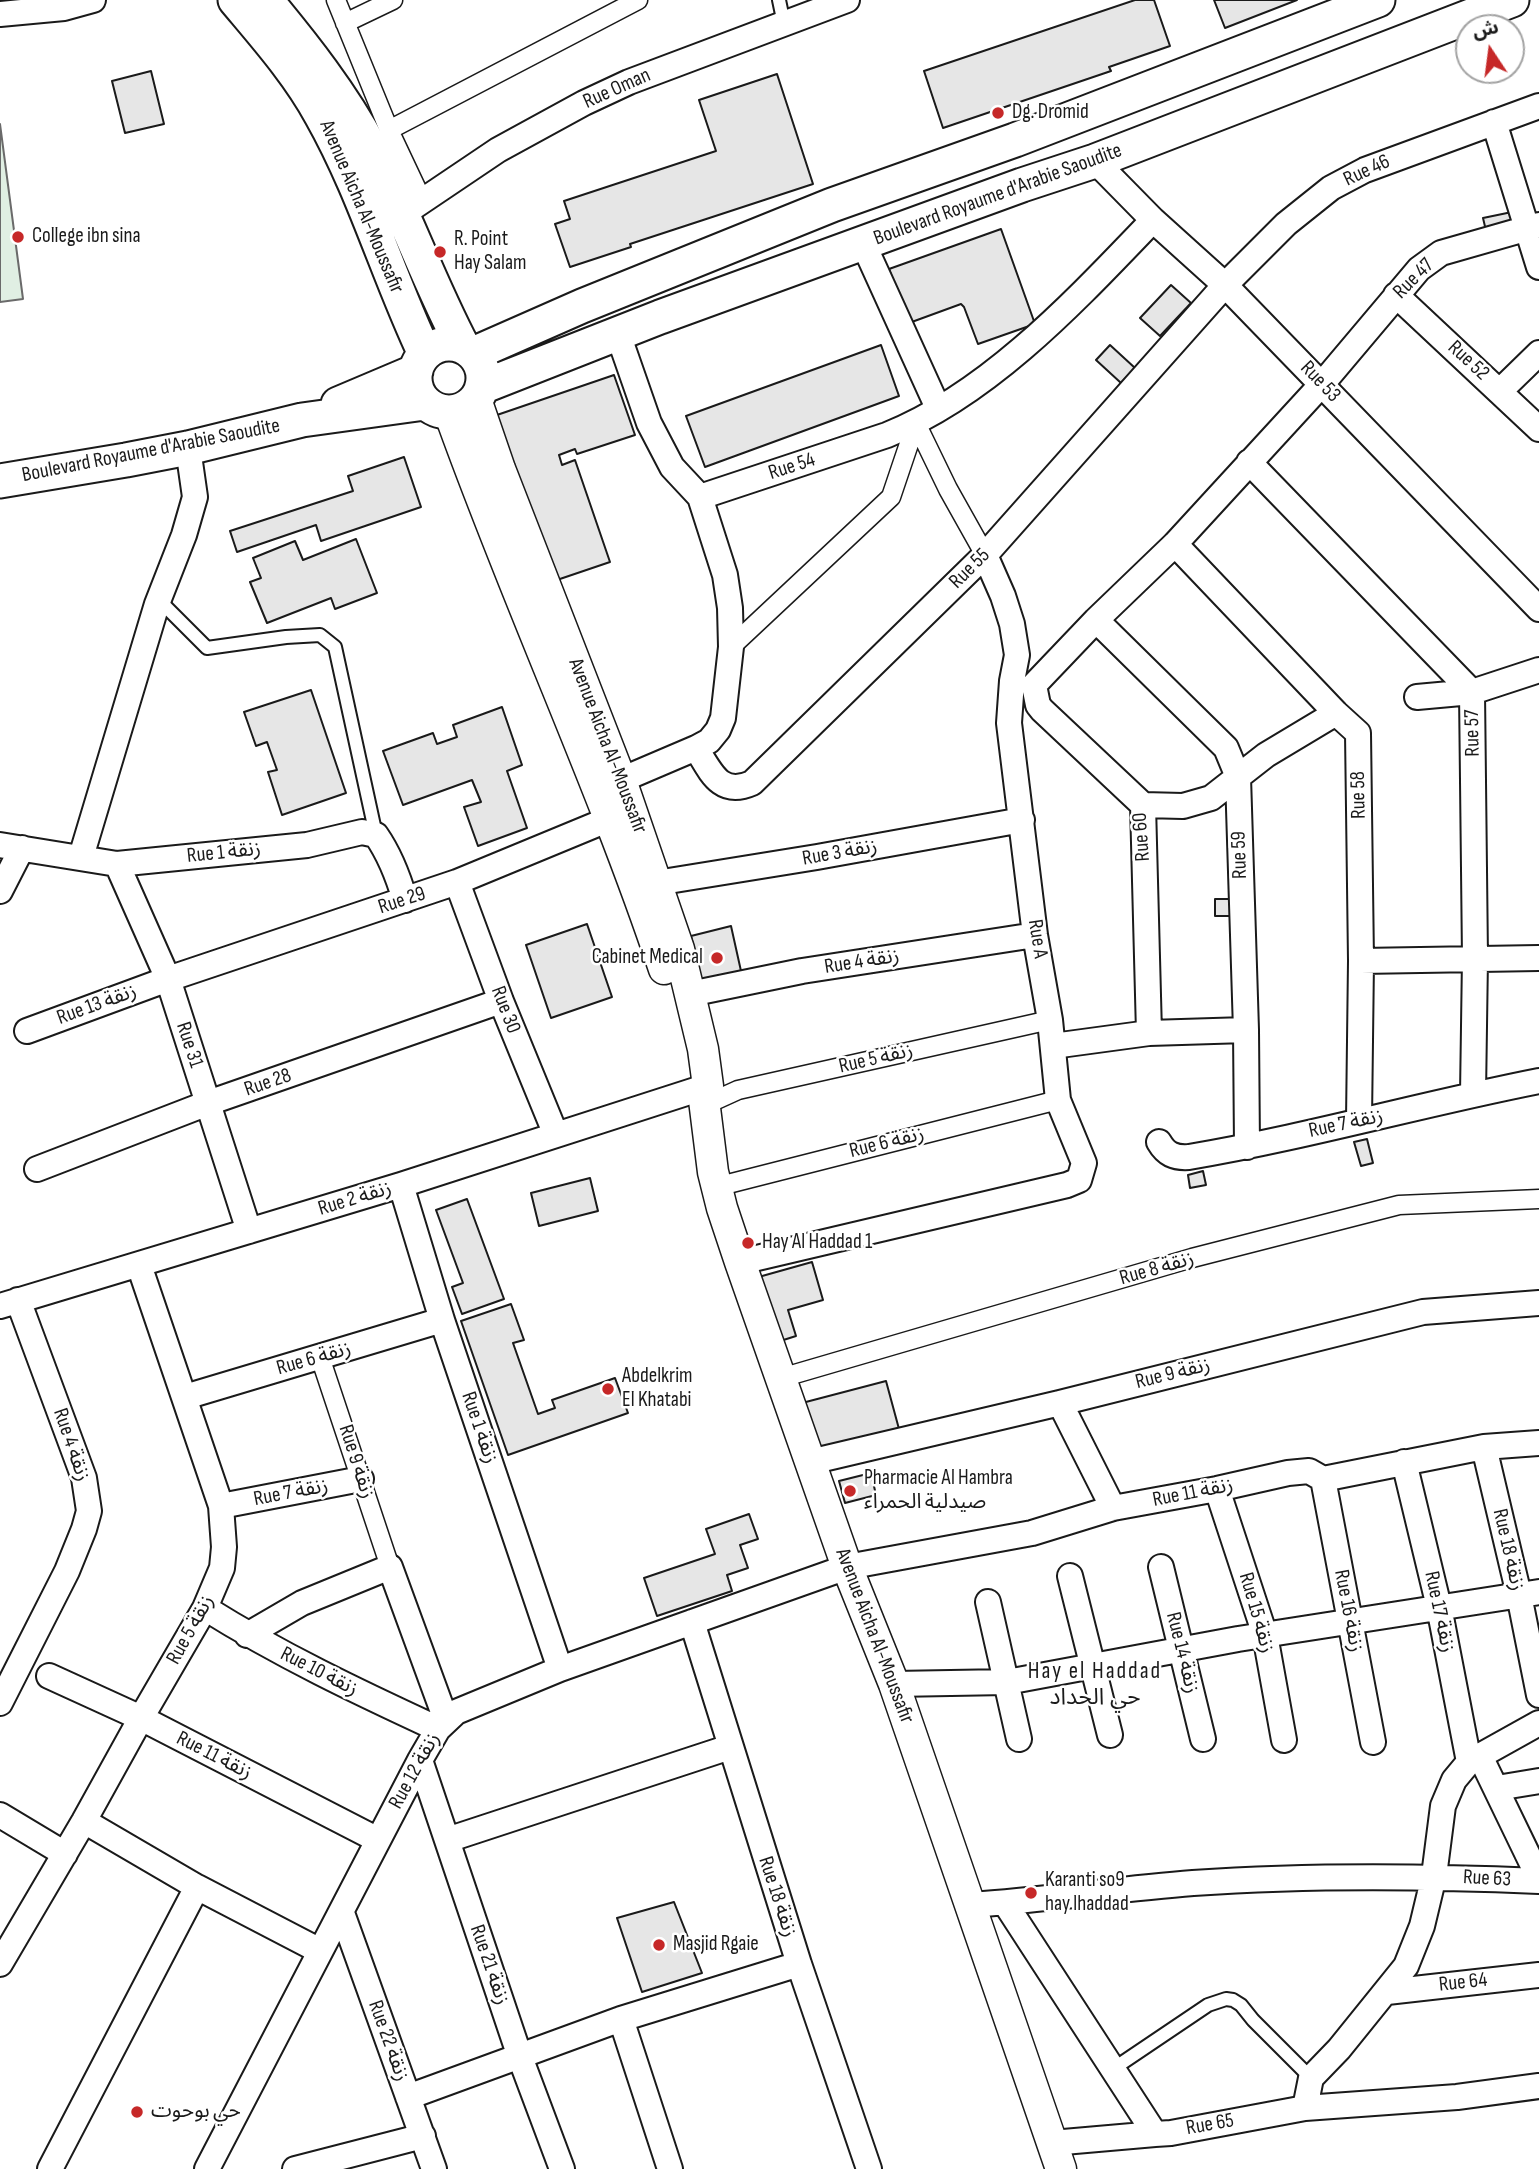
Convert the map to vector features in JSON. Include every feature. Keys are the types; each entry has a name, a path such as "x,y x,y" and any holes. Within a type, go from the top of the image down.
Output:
{"main road":[{"name":"Avenue Aicha Al-Moussafir","path":"235,0 280,54 320,113 346,163 410,322 420,363"},
{"path":"468,351 482,369 458,400 418,393 415,382 420,363 443,345 468,351 832,205 1015,140 1378,0"},
{"name":"Boulevard Royaume d'Arabie Saoudite","path":"0,481 188,448 302,420 458,400 618,334 1022,185 1095,162 1512,0"},
{"name":"Avenue Aicha Al-Moussafir","path":"268,1 343,99 371,148 413,207 444,311 468,351"},
{"path":"1015,140 1022,185"},
{"name":"Boulevard Royaume d'Arabie Saoudite","path":"302,420 420,363"}],"street":[{"path":"0,14 64,8 93,0"},
{"path":"336,0 389,130 413,207"},
{"path":"345,23 393,0"},
{"path":"389,130 638,0"},
{"name":"Rue Oman","path":"413,207 498,150 584,103 781,12 848,0"},
{"name":"Rue 46","path":"1225,285 1286,224 1331,188 1399,156 1539,106"},
{"path":"1494,122 1534,227 1539,267"},
{"name":"Rue 53","path":"1095,162 1153,220 1225,285 1539,609"},
{"name":"Rue 54","path":"700,497 916,423 977,385 1074,302 1153,220"},
{"name":"Rue 47","path":"1023,683 1096,620 1175,544 1322,384 1419,269 1441,253 1534,227"},
{"path":"863,243 938,408"},
{"name":"Rue 55","path":"696,748 722,784 735,788 752,783 985,555 1225,285"},
{"name":"Rue 52","path":"1396,295 1539,429"},
{"path":"618,334 649,423 672,467 700,497 725,575 730,608 731,647 723,718 709,741 621,780"},
{"path":"1500,391 1539,353"},
{"name":"Avenue Aicha Al-Moussafir","path":"458,400 500,469 621,780 620,814 704,1095"},
{"name":"Avenue Aicha Al-Moussafir","path":"458,400 539,647 656,883 679,949 703,1049 704,1095 716,1187 810,1462 894,1684 1057,2156"},
{"path":"916,423 948,489 985,555"},
{"path":"731,647 891,498 916,423"},
{"path":"81,857 157,604 184,535 195,497 188,448"},
{"name":"Rue 57","path":"1250,462 1472,692 1475,958 1473,1094"},
{"name":"Rue 58","path":"1175,544 1358,733 1361,961 1359,1120"},
{"name":"Rue A","path":"740,1262 1079,1180 1084,1163 1058,1100 1050,1020 1035,935 1009,723 1023,683 1012,624 985,555"},
{"name":"Rue 59","path":"1096,620 1226,748 1238,778 1247,1147"},
{"path":"1417,697 1472,692 1539,670"},
{"name":"Rue 60","path":"1023,683 1042,710 1143,805 1149,1033"},
{"path":"1143,805 1183,806 1212,798 1266,755 1336,713"},
{"name":"Rue 29","path":"168,979 457,883 620,814"},
{"name":"Rue 3 زنقة","path":"656,883 1022,820"},
{"name":"Rue 1 زنقة","path":"11,846 117,864 307,845 362,832 376,835"},
{"path":"376,835 395,867 405,900"},
{"path":"0,891 11,846"},
{"name":"Rue 31","path":"117,864 168,979 249,1231"},
{"name":"Rue 30","path":"457,883 501,1001 556,1135"},
{"name":"Rue 4 زنقة","path":"691,993 802,971 1035,935"},
{"path":"1361,961 1539,958"},
{"name":"Rue 13 زنقة","path":"27,1031 168,979"},
{"name":"Rue 28","path":"37,1170 208,1104 501,1001"},
{"name":"Rue 5 زنقة","path":"704,1095 738,1090 1050,1020"},
{"path":"1053,1046 1149,1033 1246,1030"},
{"name":"Rue 7 زنقة","path":"1159,1142 1165,1152 1179,1158 1247,1147 1539,1081"},
{"name":"Rue 2 زنقة","path":"9,1303 401,1185 556,1135 704,1095"},
{"name":"Rue 6 زنقة","path":"716,1187 1058,1100"},
{"name":"Rue 1 زنقة","path":"401,1185 442,1320 560,1669"},
{"name":"Rue 8 زنقة","path":"781,1378 1192,1258 1399,1205 1539,1199"},
{"name":"Rue 5 زنقة","path":"0,1964 205,1608 222,1568 225,1547 221,1506 139,1265"},
{"name":"Rue 4 زنقة","path":"0,1703 67,1571 89,1511 84,1478 9,1303"},
{"name":"Rue 9 زنقة","path":"810,1462 1060,1403 1423,1312 1539,1303"},
{"name":"Rue 6 زنقة","path":"185,1396 442,1320"},
{"name":"Rue 9 زنقة","path":"320,1357 390,1567"},
{"path":"1060,1403 1113,1508"},
{"name":"Rue 11 زنقة","path":"848,1567 1032,1533 1113,1508 1288,1473 1309,1471 1323,1479 1484,1447 1539,1443"},
{"name":"Rue 18 زنقة","path":"1484,1447 1529,1593 1539,1695"},
{"name":"Rue 17 زنقة","path":"1404,1462 1474,1759 1497,1788 1539,1880"},
{"name":"Rue 7 زنقة","path":"221,1506 361,1479"},
{"name":"Rue 16 زنقة","path":"1323,1479 1373,1742"},
{"name":"Rue 15 زنقة","path":"1217,1489 1265,1635 1284,1740"},
{"path":"247,1634 302,1603 390,1567 442,1724"},
{"name":"Rue 12 زنقة","path":"208,2169 420,1760 442,1724 456,1712 560,1669 848,1567"},
{"name":"Rue 14 زنقة","path":"1161,1567 1203,1739"},
{"path":"1070,1576 1110,1735"},
{"path":"894,1684 1007,1682 1182,1649 1529,1593"},
{"path":"988,1602 1019,1739"},
{"name":"Rue 10 زنقة","path":"205,1608 247,1634 343,1685 442,1724"},
{"name":"Rue 18 زنقة","path":"692,1622 799,1964 869,2169"},
{"name":"Rue 11 زنقة","path":"49,1676 141,1718 378,1840"},
{"path":"1305,2108 1311,2078 1339,2049 1406,1966 1422,1926 1434,1876 1443,1806 1454,1780 1474,1759 1539,1723"},
{"path":"447,1840 730,1747"},
{"name":"Rue 21 زنقة","path":"420,1760 520,2057 562,2169"},
{"path":"1497,1788 1539,1781"},
{"path":"0,1815 65,1853"},
{"path":"84,1821 197,1887 320,1951"},
{"name":"Rue 63","path":"970,1905 1121,1889 1291,1878 1434,1876 1539,1880"},
{"path":"50,2169 197,1887"},
{"path":"1005,1902 1155,2134"},
{"name":"Rue 22 زنقة","path":"342,1913 434,2169"},
{"path":"408,2097 621,2019 799,1964"},
{"name":"Rue 64","path":"1387,1992 1539,1975"},
{"path":"621,2019 670,2169"},
{"name":"Rue 65","path":"1057,2156 1155,2134 1305,2108 1457,2097 1539,2086"},
{"path":"295,2169 423,2136"}],"lane":[{"path":"157,604 163,605 207,649 286,637 320,635 335,647 376,835"},
{"path":"1113,2069 1208,2005 1226,1999 1241,2005 1311,2078"}],"green space":[{"path":"0,124 23,299 0,302"}],"building":[{"path":"1135,0 1154,0 1170,46 1109,67 1111,71 943,128 924,71"},
{"path":"1214,0 1297,0 1225,28"},
{"path":"151,71 164,124 125,133 112,81"},
{"path":"777,74 813,184 630,244 631,247 570,267 555,224 570,219 564,201 716,151 699,100"},
{"path":"1512,212 1515,228 1487,235 1483,218"},
{"path":"1001,229 1035,324 978,344 961,304 909,323 889,269"},
{"path":"1171,285 1191,303 1160,336 1140,318"},
{"path":"881,345 899,396 705,467 686,416"},
{"path":"1110,345 1135,368 1121,383 1096,360"},
{"path":"614,375 635,435 577,454 575,449 559,455 562,465 575,460 610,562 551,582 494,416"},
{"path":"404,457 421,507 321,541 316,525 237,552 230,531 353,491 348,476"},
{"path":"356,539 377,593 335,609 331,598 267,623 250,582 261,578 253,558 295,541 303,560"},
{"path":"311,690 346,793 282,815 268,772 277,770 267,742 256,746 244,712"},
{"path":"502,707 522,765 507,771 527,828 478,846 464,807 481,802 472,780 403,805 383,751 433,733 437,744 457,737 453,725"},
{"path":"1215,899 1232,899 1232,916 1215,916"},
{"path":"587,924 612,997 551,1018 526,945"},
{"name":"Cabinet Medical","path":"731,926 743,980 704,990 691,936"},
{"path":"1367,1139 1373,1163 1361,1166 1354,1142"},
{"path":"1203,1171 1206,1185 1190,1188 1188,1175"},
{"path":"590,1178 598,1211 539,1226 531,1193"},
{"path":"467,1199 504,1299 462,1314 452,1287 463,1283 436,1210"},
{"path":"812,1262 823,1300 788,1310 796,1336 774,1343 755,1278"},
{"path":"511,1304 524,1340 513,1343 538,1414 555,1408 552,1400 615,1378 628,1413 508,1455 461,1321"},
{"path":"886,1381 899,1429 814,1450 802,1403"},
{"path":"871,1473 876,1495 845,1503 839,1481"},
{"path":"749,1514 758,1539 740,1545 748,1568 727,1575 732,1591 657,1616 644,1578 715,1554 706,1529"},
{"name":"Masjid Rgaie","path":"674,1902 702,1973 642,1992 617,1918"}],"place":[{"name":"Dg. Dromid","path":"998,113"},
{"name":"College ibn sina","path":"18,237"},
{"name":"R. Point Hay Salam","path":"440,252"},
{"name":"Cabinet Medical","path":"717,958"},
{"name":"Hay Al Haddad 1","path":"748,1243"},
{"name":"Abdelkrim El Khatabi","path":"608,1389"},
{"name":"Pharmacie Al Hambra صيدلية الحمراء","path":"850,1491"},
{"name":"Karanti so9 hay lhaddad","path":"1031,1893"},
{"name":"Masjid Rgaie","path":"659,1945"},
{"name":"حي بوحوت","path":"137,2112"}],"district":[{"name":"Hay el Haddad حي الحداد","path":"1095,1685"}]}
